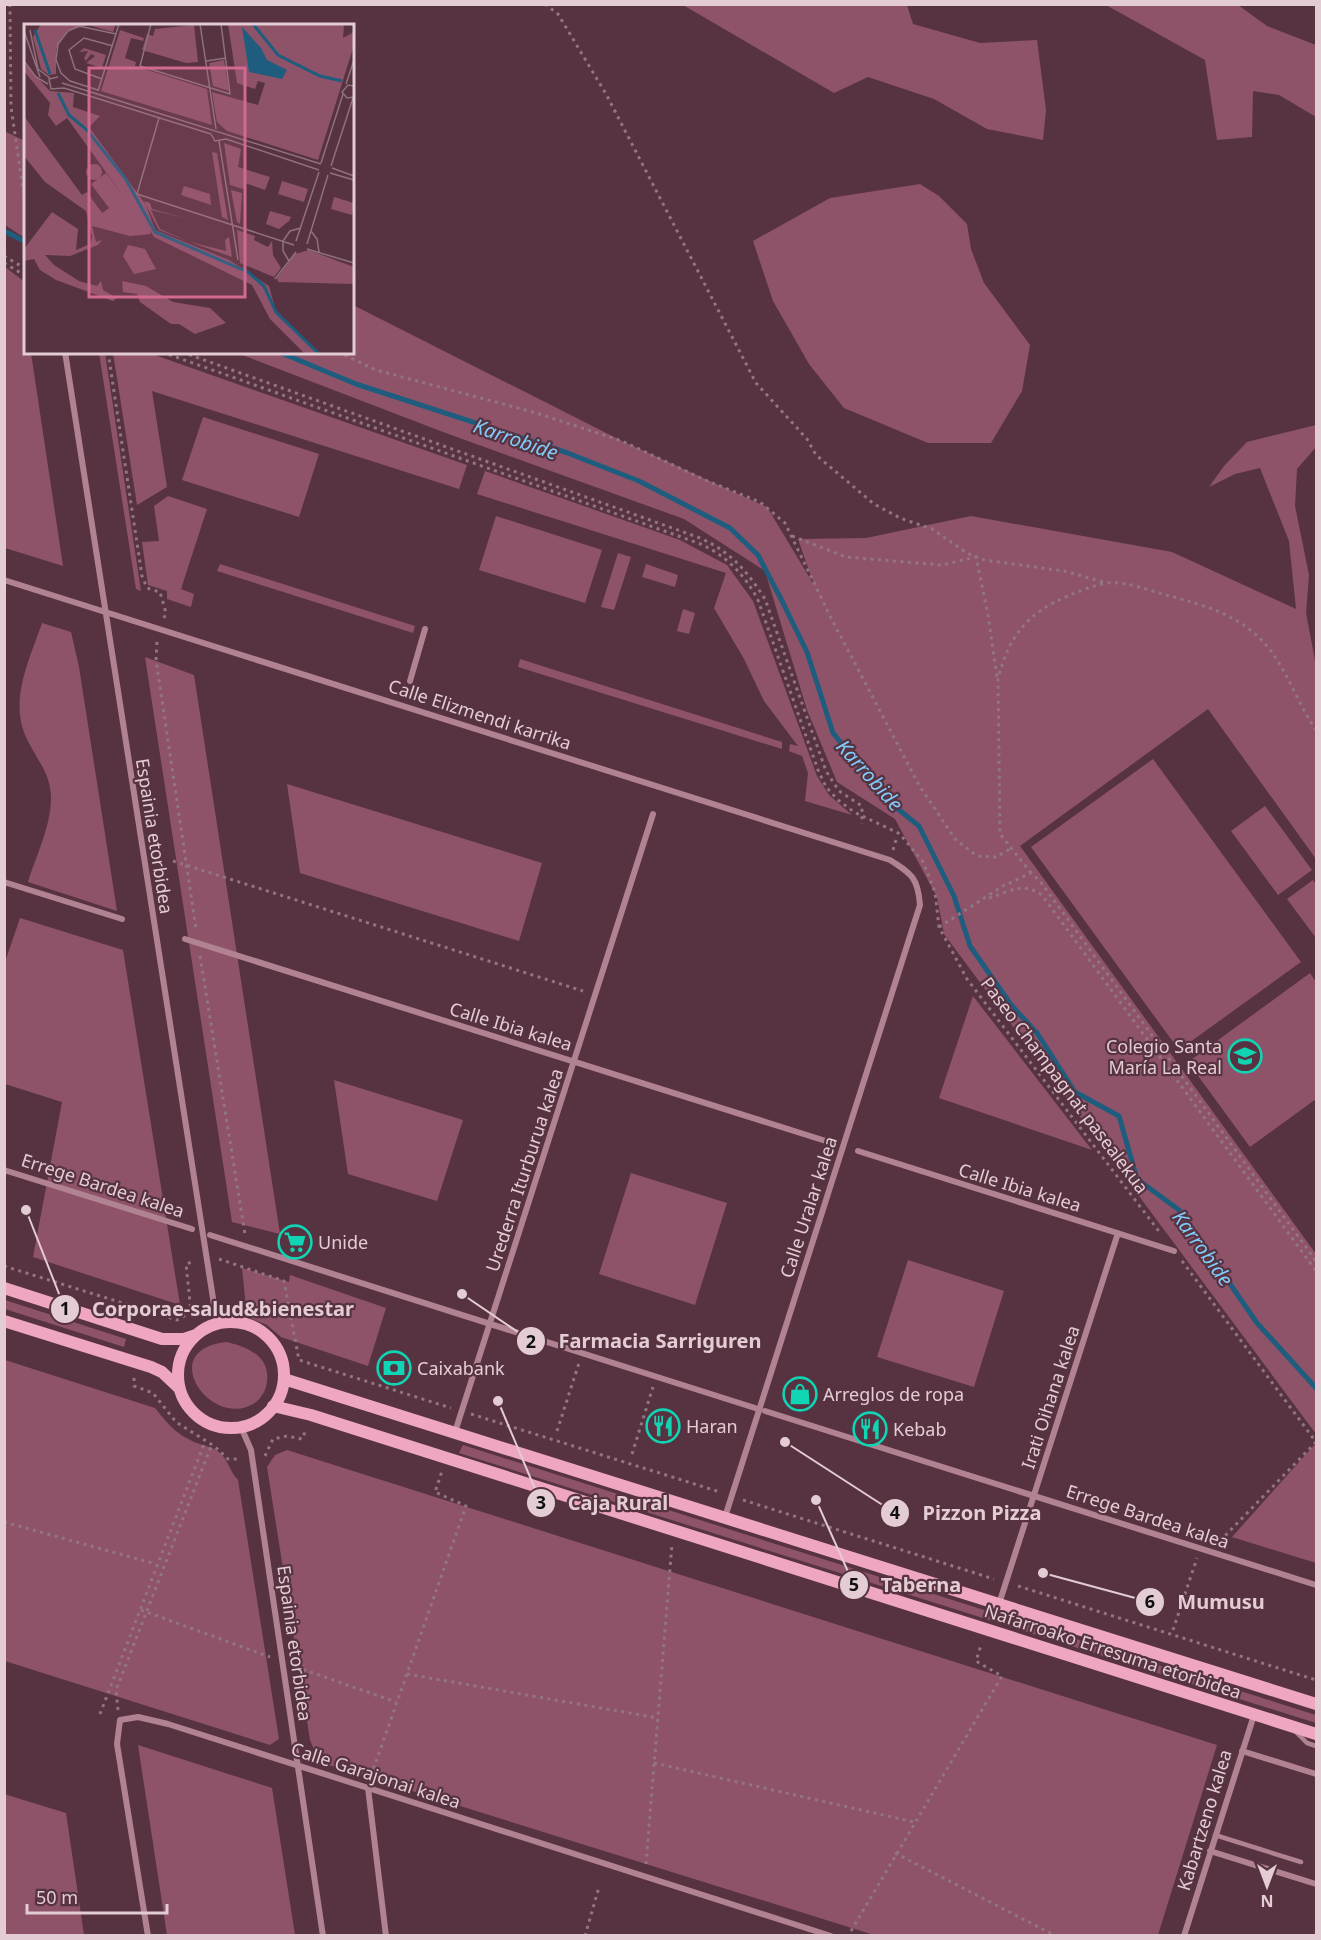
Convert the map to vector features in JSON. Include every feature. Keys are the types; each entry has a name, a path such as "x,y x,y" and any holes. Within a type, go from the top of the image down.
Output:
{"street":[{"name":"Espainia etorbidea","path":"65,354 217,1324"},
{"name":"Calle Elizmendi karrika","path":"4,580 890,860 910,873 918,887 920,905"},
{"name":"Calle Elizmendi karrika","path":"410,681 425,629"},
{"name":"Urederra Iturburua kalea","path":"455,1432 653,814"},
{"path":"4,882 122,919"},
{"name":"Calle Uralar kalea","path":"725,1517 920,905"},
{"name":"Calle Ibia kalea","path":"184,939 829,1142"},
{"name":"Calle Ibia kalea","path":"858,1151 1174,1251"},
{"name":"Errege Bardea kalea","path":"4,1170 192,1229"},
{"name":"Irati Oihana kalea","path":"999,1604 1118,1233"},
{"path":"210,1235 755,1408"},
{"path":"4,1288 162,1339 184,1339 217,1324 234,1322 250,1326 265,1334 276,1347 282,1362 284,1378 281,1394 273,1406 253,1423 241,1427 222,1427 205,1421 191,1410 180,1390 167,1376 151,1367 4,1321"},
{"path":"180,1390 178,1365 188,1344 197,1334"},
{"name":"Nafarroako Erresuma etorbidea","path":"284,1378 1317,1704"},
{"name":"Nafarroako Erresuma etorbidea","path":"273,1406 310,1414 1317,1734"},
{"name":"Errege Bardea kalea","path":"765,1411 1317,1586"},
{"name":"Espainia etorbidea","path":"241,1427 251,1450 323,1935"},
{"name":"Kabartzeno kalea","path":"1184,1935 1254,1715"},
{"name":"Calle Garajonai kalea","path":"148,1935 117,1744 120,1720 138,1717 165,1723 831,1935"},
{"path":"1242,1751 1317,1774"},
{"path":"368,1788 386,1935"},
{"path":"1210,1851 1317,1884"}],"lane":[{"name":"Nafarroako Erresuma etorbidea","path":"1289,1725 1307,1743 1317,1746"},
{"path":"1215,1834 1301,1862"}],"path":[{"path":"10,4 11,107 24,192"},
{"path":"545,4 558,14 606,94 756,383 807,439 816,455 874,504 900,518 932,529 976,556 1006,564 1064,572 1107,583 1128,585 1218,609 1250,629 1269,647 1317,730"},
{"path":"4,255 24,268"},
{"path":"4,263 24,275"},
{"name":"Espainia etorbidea","path":"108,354 142,576 147,588 160,592 166,613 160,629 156,660 185,865 247,1246"},
{"path":"168,354 698,543 718,554 741,574 758,600 826,787 838,800 900,834 923,862 935,892 939,927 1003,886 1031,873"},
{"path":"188,354 700,538 732,555 750,576 765,599 826,771 839,791 862,806 862,824"},
{"path":"342,354 376,370 533,412 622,441 705,480 760,502 785,523 830,616 937,813 955,839 977,856 996,857 1010,849"},
{"path":"791,536 846,556 942,565 976,556"},
{"path":"976,556 988,615 998,685 1000,834 1010,849 1040,881 1317,1261"},
{"path":"998,685 1005,654 1029,620 1047,605 1107,583"},
{"path":"173,861 595,995"},
{"path":"984,899 1013,887 1030,888 1042,894 1317,1271"},
{"name":"Paseo Champagnat pasealekua","path":"939,927 968,979 1317,1442"},
{"path":"213,1257 284,1281 299,1360 723,1493"},
{"path":"4,1266 177,1320 191,1312 186,1264 198,1260"},
{"path":"557,1431 582,1353"},
{"path":"135,1375 134,1386 153,1394 176,1422 212,1444 228,1459 242,1459"},
{"path":"632,1454 657,1377"},
{"path":"260,1458 265,1456 269,1443 276,1437 287,1436 300,1439 304,1435"},
{"path":"1209,1552 1317,1442"},
{"path":"100,1714 204,1444"},
{"path":"118,1705 116,1690 212,1444"},
{"path":"361,1777 370,1779 466,1506 435,1492 446,1458"},
{"name":"Nafarroako Erresuma etorbidea","path":"741,1499 1317,1680"},
{"path":"4,1522 157,1564"},
{"path":"636,1863 646,1866 674,1530"},
{"path":"1173,1630 1200,1548"},
{"path":"141,1610 396,1702"},
{"path":"851,1931 914,1821 1002,1676 976,1661 986,1629"},
{"path":"407,1674 658,1718"},
{"path":"654,1763 914,1821"},
{"path":"895,1854 1056,1935"},
{"path":"585,1935 599,1887"}],"shaded area":[{"path":"683,5 907,5 913,24 980,43 1037,40 1046,110 1043,140 987,129 934,99 868,77 834,93"},
{"path":"1106,5 1238,5 1267,26 1316,45 1316,117 1279,95 1253,91 1252,137 1217,140 1205,60"},
{"path":"4,131 24,141 24,237 5,225"},
{"path":"920,184 939,196 967,224 971,249 984,283 1030,345 1022,391 991,443 928,443 844,408 809,364 773,301 753,241 830,198"},
{"path":"5,267 24,281 24,354 31,354 63,566 5,548"},
{"path":"354,306 622,441 767,507 814,585 798,539 866,538 971,516 1172,552 1296,609 1289,541 1260,468 1235,474 1209,487 1224,466 1247,442 1316,425 1316,447 1297,469 1295,506 1309,575 1306,613 1316,666 1316,859 1208,709 1020,846 1316,1254 1316,1434 944,934 937,897 895,819 837,782 807,710 765,571 684,519 443,432 240,354 354,354"},
{"path":"99,354 105,354 141,591 136,589"},
{"path":"113,354 152,354 467,465 459,489 152,391 167,487 137,505"},
{"path":"203,417 319,454 299,517 182,480"},
{"path":"485,471 680,540 727,565 753,601 817,776 829,795 852,815 805,801 808,773 802,756 789,751 790,744 798,746 764,701 744,659 714,608 726,573 477,494"},
{"path":"168,496 207,509 181,589 194,594 191,607 167,599 167,591 148,585 142,542 159,541 154,506"},
{"path":"496,516 602,550 585,603 479,570"},
{"path":"618,553 631,557 614,610 601,607"},
{"path":"220,564 415,626 413,633 217,571"},
{"path":"646,564 678,575 675,587 642,577"},
{"path":"683,609 695,613 689,634 677,631"},
{"path":"42,623 71,632 79,667 117,911 28,882 46,830 51,798 49,781 27,739 20,710 23,680"},
{"path":"145,657 194,675 280,1234 232,1222"},
{"path":"520,659 782,742 782,749 518,667"},
{"path":"1153,759 1301,962 1179,1050 1031,847"},
{"path":"287,784 542,863 519,941 300,873"},
{"path":"1265,806 1312,870 1278,895 1231,831"},
{"path":"1313,880 1316,885 1316,938 1287,899"},
{"path":"20,918 123,950 180,1305 33,1257 62,1102 5,1084 5,962"},
{"path":"1310,973 1316,982 1316,1099 1250,1147 1188,1062"},
{"path":"973,996 1092,1150 939,1098"},
{"path":"334,1080 463,1120 437,1201 348,1174"},
{"path":"631,1173 727,1203 695,1305 599,1274"},
{"path":"908,1260 1004,1291 974,1387 877,1357"},
{"path":"242,1268 289,1282 290,1275 386,1308 368,1366 281,1337 267,1325 247,1317"},
{"path":"5,1300 126,1339 124,1347 5,1309"},
{"path":"227,1342 256,1354 267,1373 266,1388 260,1398 239,1409 223,1407 208,1398 198,1386 192,1372 194,1359 205,1348"},
{"path":"5,1360 155,1408 177,1432 194,1442 215,1449 225,1459 238,1480 279,1739 270,1745 5,1661"},
{"path":"1316,1443 1316,1563 1232,1537"},
{"path":"463,1445 1316,1715 1316,1723 459,1453"},
{"path":"287,1450 1217,1745 1158,1935 874,1935 319,1762 310,1740 267,1467 275,1455"},
{"path":"138,1745 272,1788 295,1935 167,1935"},
{"path":"4,1794 66,1813 84,1935 5,1935"}],"waterway":[{"name":"Karrobide","path":"4,231 24,241"},
{"name":"Karrobide","path":"284,354 356,384 565,452 639,481 730,528 758,555 807,652 833,733 888,801 919,826 954,896 970,946 1012,1006 1037,1033 1075,1092 1119,1116 1137,1179 1179,1210 1257,1323 1316,1388"}],"place":[{"name":"Colegio Santa María La Real","path":"1245,1056"},
{"name":"Corporae-salud&bienestar","path":"26,1210"},
{"name":"Unide","path":"295,1242"},
{"name":"Farmacia Sarriguren","path":"462,1294"},
{"name":"Caixabank","path":"394,1368"},
{"name":"Arreglos de ropa","path":"800,1394"},
{"name":"Caja Rural","path":"498,1401"},
{"name":"Haran","path":"663,1426"},
{"name":"Kebab","path":"870,1429"},
{"name":"Pizzon Pizza","path":"785,1442"},
{"name":"Taberna","path":"816,1500"},
{"name":"Mumusu","path":"1043,1573"}]}
